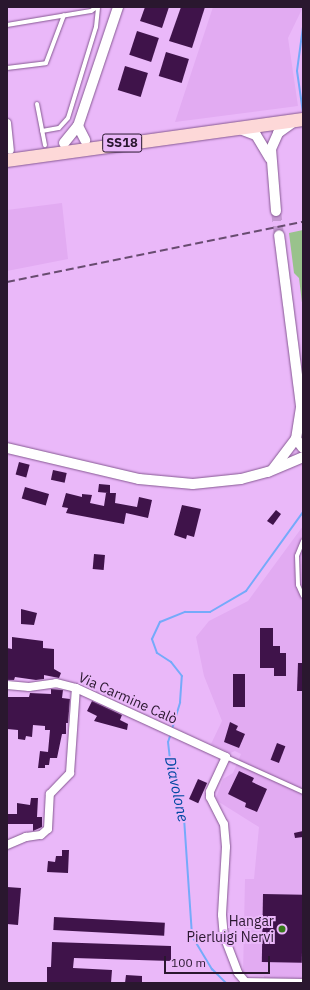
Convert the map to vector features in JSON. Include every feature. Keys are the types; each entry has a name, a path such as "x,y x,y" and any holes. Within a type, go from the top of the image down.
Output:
{"main road":[{"name":"SS18","path":"8,153 238,128 300,117"},
{"name":"SS18","path":"8,153 45,145 85,140 300,117"}],"street":[{"path":"64,143 78,126 118,7"},
{"path":"276,211 270,159 274,138 282,129 300,117"},
{"path":"7,123 8,153"},
{"path":"78,126 85,140"},
{"path":"238,128 256,135 270,159"},
{"path":"271,471 296,439 302,407 279,236"},
{"path":"296,439 303,448"},
{"path":"7,448 140,479 168,483 217,483 271,471 303,457"},
{"name":"Via Carmine Calò","path":"7,685 29,687 56,683 76,688 190,739 226,757"},
{"path":"7,845 26,837 41,835 48,829 50,794 70,773 76,688"},
{"path":"226,757 210,792 210,797 224,824 222,915 224,936 245,981"}],"lane":[{"path":"7,25 91,11 98,7"},
{"path":"42,131 59,128 68,118 96,27 98,7"},
{"path":"7,68 46,63 64,15"},
{"path":"37,104 45,145"},
{"path":"303,541 297,556 298,585 303,596"},
{"path":"226,757 303,792"},
{"path":"245,981 303,981"}],"shaded area":[{"path":"213,7 303,7 288,38 298,106 175,122"},
{"path":"62,203 68,259 7,271 7,210"},
{"path":"303,526 303,983 264,983 264,976 243,975 245,879 254,879 259,827 219,802 216,798 223,779 233,773 241,754 235,751 230,753 211,744 222,721 204,676 196,637 209,621 248,601"}],"green space":[{"path":"303,230 303,311 299,278 294,273 289,233"}],"building":[{"path":"145,7 169,7 162,28 140,21"},
{"path":"181,7 205,7 192,48 169,41"},
{"path":"137,31 159,38 151,62 129,55"},
{"path":"166,52 189,59 182,83 159,76"},
{"path":"125,66 148,73 141,97 118,90"},
{"path":"19,462 30,465 26,477 16,475"},
{"path":"53,470 67,473 65,483 51,480"},
{"path":"99,484 110,485 110,493 116,493 115,503 137,507 139,497 152,500 148,518 126,513 124,524 66,513 68,508 62,507 66,493 82,497 82,494 92,495 90,503 104,506 106,493 108,493 98,492"},
{"path":"25,487 49,494 46,505 22,499"},
{"path":"182,505 201,509 194,537 187,535 186,539 174,535"},
{"path":"276,510 281,514 273,525 267,521"},
{"path":"94,554 105,555 104,570 93,569"},
{"path":"21,609 37,613 34,625 21,624"},
{"path":"260,628 273,628 273,646 280,646 280,653 286,653 286,676 274,676 274,668 260,668"},
{"path":"12,637 43,641 43,648 54,649 54,669 61,673 59,678 44,675 44,679 36,680 15,677 14,680 7,680 7,648 12,649"},
{"path":"298,663 303,663 303,691 297,691"},
{"path":"233,674 245,674 245,707 233,707"},
{"path":"51,689 63,690 62,698 70,699 68,723 66,723 66,734 62,734 57,758 50,758 49,765 45,765 45,768 38,768 40,751 48,752 50,730 45,730 45,726 33,725 32,737 26,736 25,740 18,739 18,730 7,729 7,697 29,697 30,693 51,694"},
{"path":"92,701 122,715 120,720 128,724 127,730 94,721 97,716 87,711"},
{"path":"230,722 238,726 236,730 245,734 239,748 224,742"},
{"path":"277,743 285,746 279,763 271,760"},
{"path":"239,771 254,778 252,782 267,789 257,812 245,807 246,803 228,794"},
{"path":"198,779 207,783 198,803 189,799"},
{"path":"31,798 38,798 37,817 42,817 42,827 33,831 33,824 7,824 7,814 17,814 17,803 30,805"},
{"path":"303,831 303,837 295,838 294,833"},
{"path":"62,850 69,850 68,873 47,872 48,861 55,862 56,856 62,856"},
{"path":"7,887 21,888 18,925 7,924"},
{"name":"Hangar Pierluigi Nervi","path":"263,894 303,895 302,963 262,962"},
{"path":"54,917 165,923 164,936 53,930"},
{"path":"52,942 171,946 171,961 74,958 73,968 112,970 111,983 47,983 47,967 51,967"},
{"path":"126,975 142,976 142,983 125,983"}],"waterway":[{"name":"Diavolone","path":"303,27 297,71 303,112"},
{"name":"Diavolone","path":"172,729 180,702 182,676 171,662 157,653 152,639 160,622 185,612 210,612 246,591 303,512"},
{"name":"Diavolone","path":"171,733 168,742 173,786 184,818 192,936 212,969 226,983"}],"tunnel":[{"path":"276,211 279,235"}],"railway":[{"path":"7,282 303,222"}],"place":[{"name":"Hangar Pierluigi Nervi","path":"282,929"}]}
